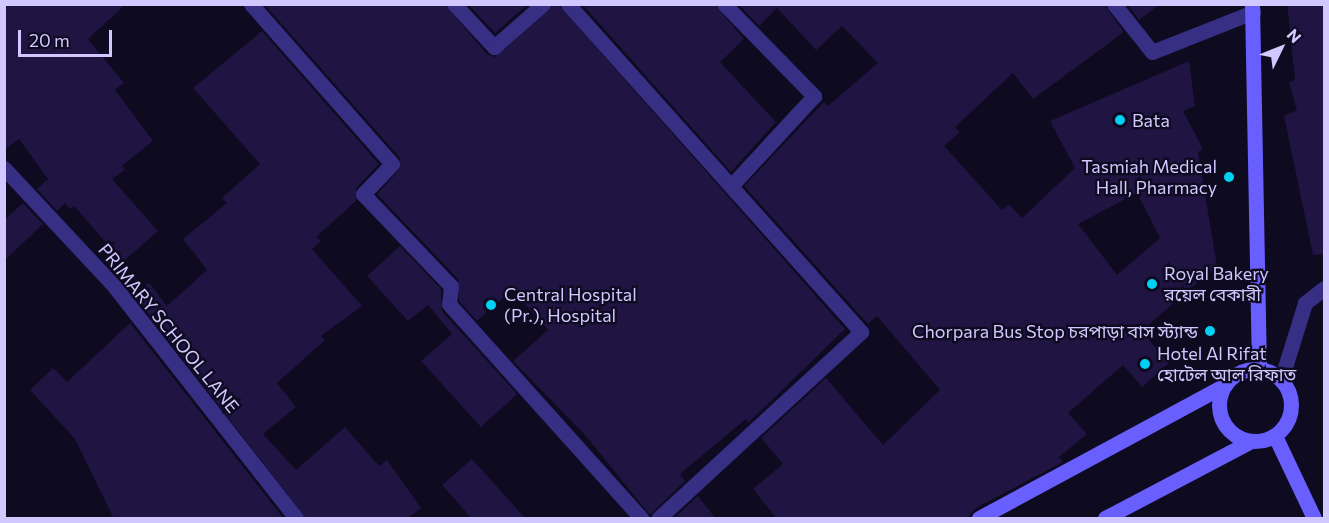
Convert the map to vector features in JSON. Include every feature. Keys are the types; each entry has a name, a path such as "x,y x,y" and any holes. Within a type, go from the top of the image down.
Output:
{"main road":[{"path":"1252,8 1259,369"},
{"path":"979,519 1225,385 1240,372 1259,369 1281,380 1291,399 1291,410 1282,429 1275,436 1251,441 1105,519"},
{"path":"1225,385 1220,408 1223,420 1230,430 1251,441"},
{"path":"1275,436 1314,519"}],"street":[{"path":"251,4 392,164 363,194 451,286 449,304 641,519"},
{"path":"454,4 494,47 543,4"},
{"path":"568,4 861,332 659,519"},
{"path":"724,4 814,96 731,186"},
{"path":"1114,4 1152,52 1252,8"},
{"name":"PRIMARY SCHOOL LANE","path":"4,168 114,286 296,519"},
{"path":"1281,380 1305,303 1324,288"}],"building":[{"path":"4,4 126,4 88,39 124,83 115,90 153,141 122,166 125,170 112,179 158,231 123,262 74,206 70,209 65,203 57,211 37,189 48,179 19,139 4,150"},
{"path":"264,4 444,4 487,54 495,57 552,4 558,4 845,329 748,423 746,419 680,474 685,481 650,515 586,436 513,361 548,330 512,290 477,321 459,301 458,279 377,194 399,170 400,158"},
{"path":"468,4 528,4 495,33"},
{"path":"582,4 714,4 744,39 720,62 776,122 731,172"},
{"path":"738,4 1104,4 1124,32 1033,99 1013,73 955,127 960,132 944,146 1002,210 1009,204 1022,218 1075,168 1050,121 1189,61 1195,106 1183,111 1203,149 1198,152 1217,266 1141,331 1169,363 1142,387 1123,365 1068,413 1087,434 1059,457 1063,462 974,509 967,519 777,519 753,489 783,464 761,438 826,378 883,445 940,390 877,316 868,324 744,186 824,102 828,106 878,63 842,26 816,50 777,8 759,26","holes":["1137,193 1160,238 1117,275 1078,224"]},
{"path":"1127,4 1160,4 1139,20"},
{"path":"1287,4 1324,4 1324,254 1313,255 1284,116 1297,110 1289,82 1295,80"},
{"path":"262,31 379,164 356,188 356,201 316,237 321,241 312,249 362,306 321,336 325,340 277,383 296,407 263,434 296,470 345,427 379,466 387,460 421,508 407,519 306,519 134,295 149,283 167,306 207,270 183,239 227,203 222,198 260,164 193,88"},
{"path":"23,203 43,224 4,261 4,220"},
{"path":"400,246 441,289 442,311 517,394 481,427 421,361 452,334 428,305 408,321 367,276"},
{"path":"130,323 284,519 114,519 75,439 30,390 53,368 67,382"},
{"path":"472,459 526,519 472,519 442,485"},
{"path":"698,496 716,519 673,519"}],"place":[{"name":"Bata","path":"1120,120"},
{"name":"Tasmiah Medical Hall, Pharmacy","path":"1229,177"},
{"name":"Royal Bakery রয়েল বেকারী","path":"1152,284"},
{"name":"Central Hospital (Pr.), Hospital","path":"491,305"},
{"name":"Chorpara Bus Stop চরপাড়া বাস স্ট্যান্ড","path":"1210,331"},
{"name":"Hotel Al Rifat হোটেল আল রিফাত","path":"1145,364"}]}
